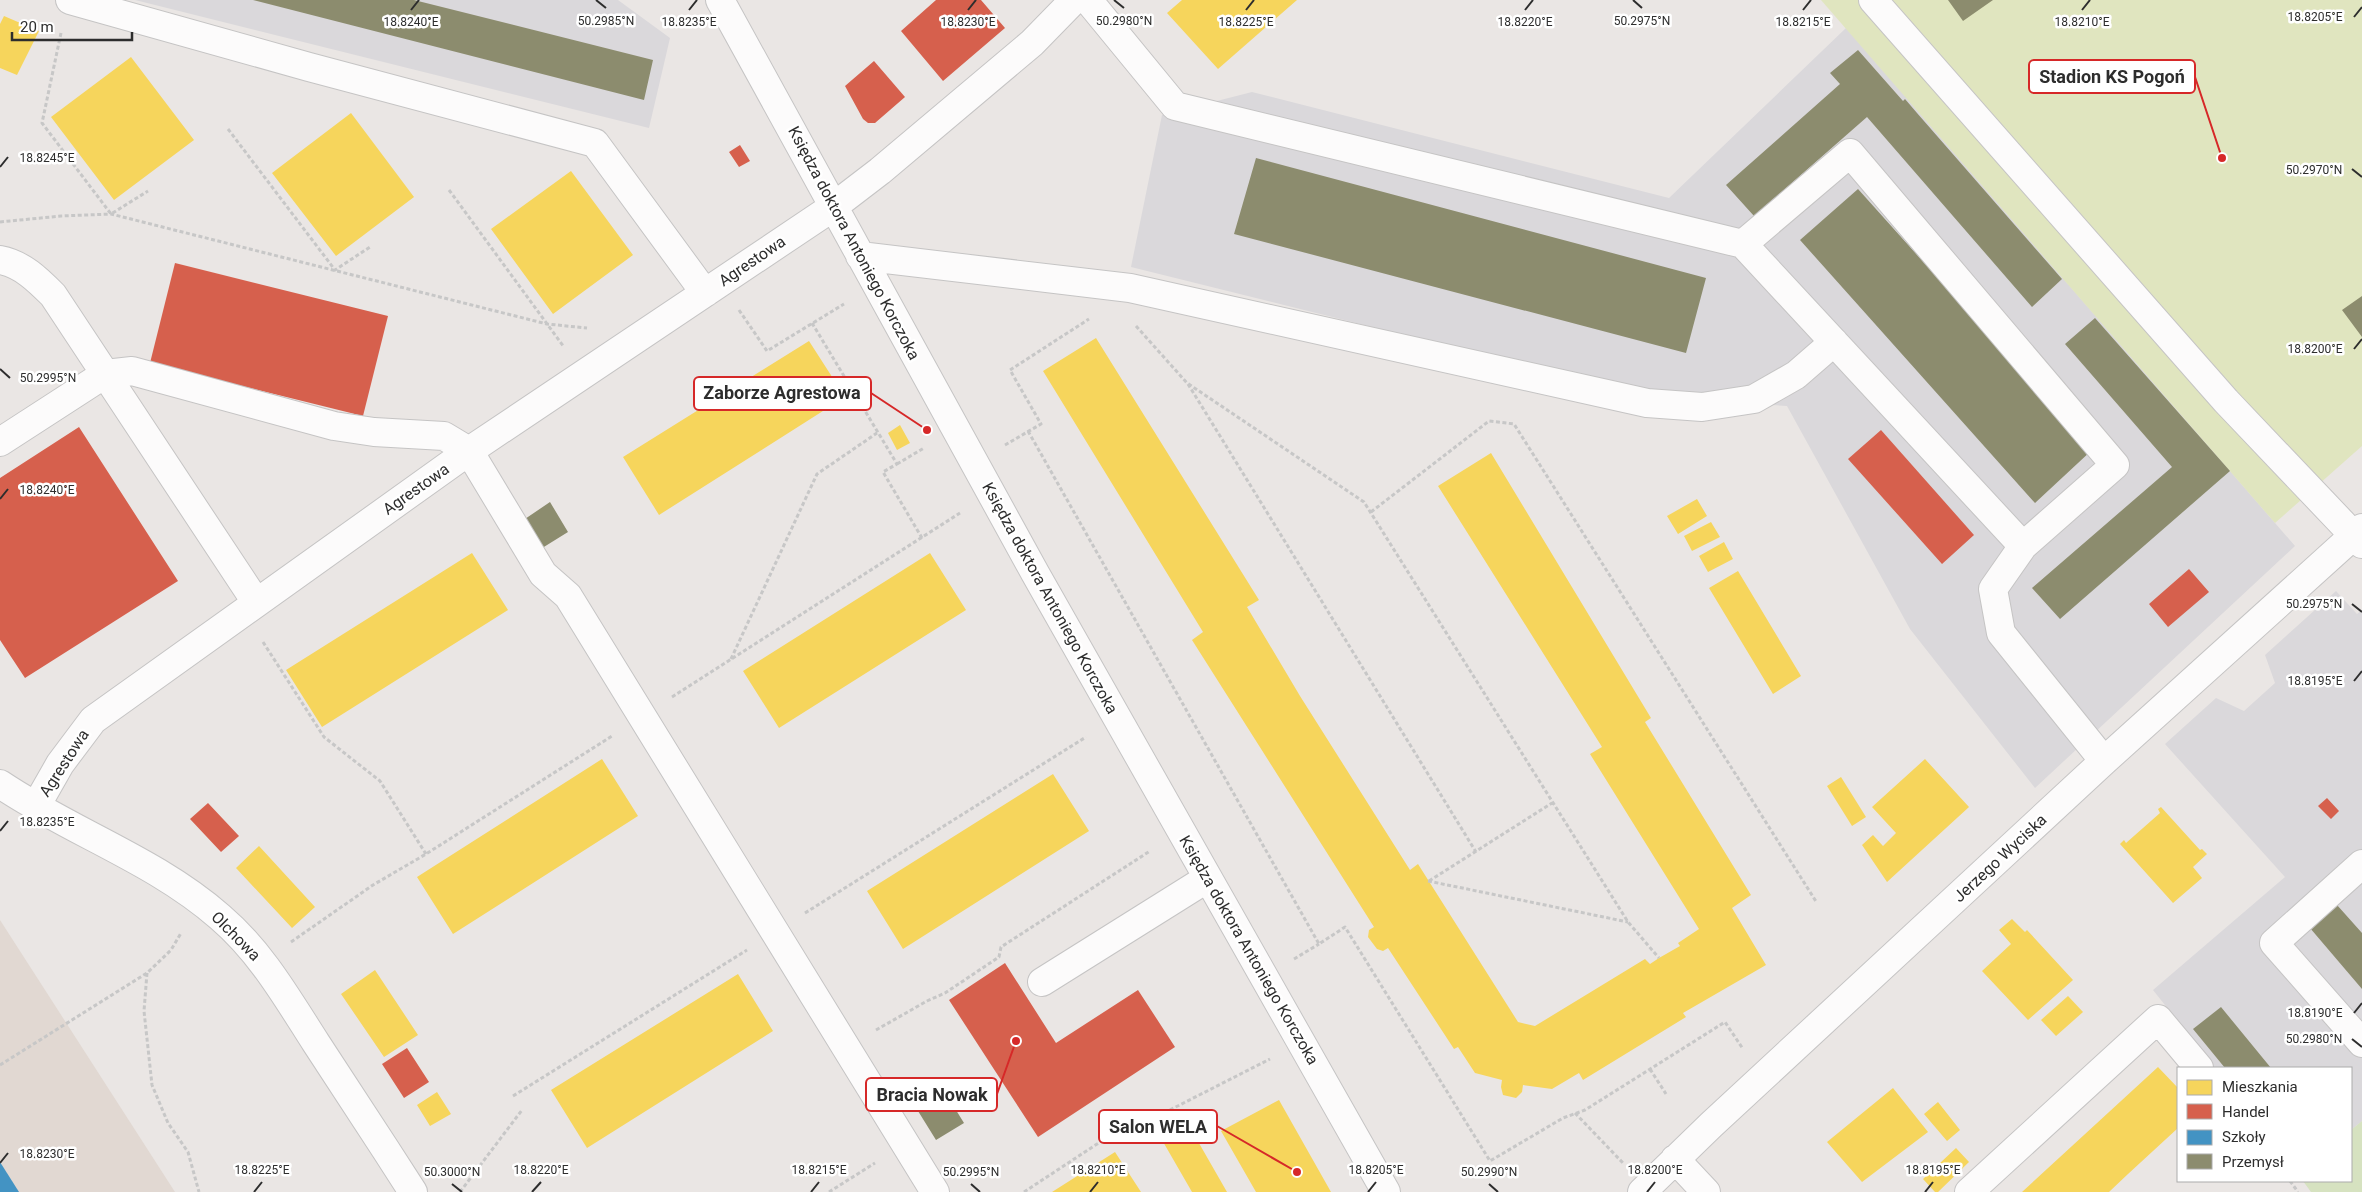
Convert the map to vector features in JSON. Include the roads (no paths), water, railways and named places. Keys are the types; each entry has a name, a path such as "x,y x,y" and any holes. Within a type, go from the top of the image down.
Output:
{"street":[{"name":"Księdza doktora Antoniego Korczoka","path":"720,0 1035,573 1386,1192"},
{"name":"Agrestowa","path":"35,808 60,764 93,720 470,451 833,207 880,171 1032,43 1074,0"},
{"path":"1088,0 1175,106 1743,244 2022,546"},
{"path":"1873,0 2226,401 2359,535"},
{"path":"81,2 595,144 705,293"},
{"path":"1743,244 1850,153 2115,465 2022,546 1993,589 2001,632 2104,761"},
{"path":"860,256 1130,288 1647,403 1702,407 1754,399 1796,375 1834,342"},
{"path":"0,260 8,262 34,277 53,295 256,602"},
{"path":"0,442 105,374 132,371 334,426 374,432 444,436 470,451 543,574 568,596 631,723 775,932 935,1192"},
{"name":"Jerzego Wyciska","path":"1642,1192 1675,1159 2104,761 2359,535"},
{"name":"Olchowa","path":"0,784 35,808 144,864 220,916 252,947 286,996 413,1192"},
{"path":"2362,864 2274,943 2362,1043"},
{"path":"1042,982 1208,878"},
{"path":"1969,1192 2158,1019 2198,1067"},
{"path":"1675,1159 1706,1192"}],"place":[{"name":"Stadion KS Pogoń","path":"2222,158"},
{"name":"Zaborze Agrestowa","path":"927,430"},
{"name":"Bracia Nowak","path":"1016,1041"},
{"name":"Salon WELA","path":"1297,1172"}]}
